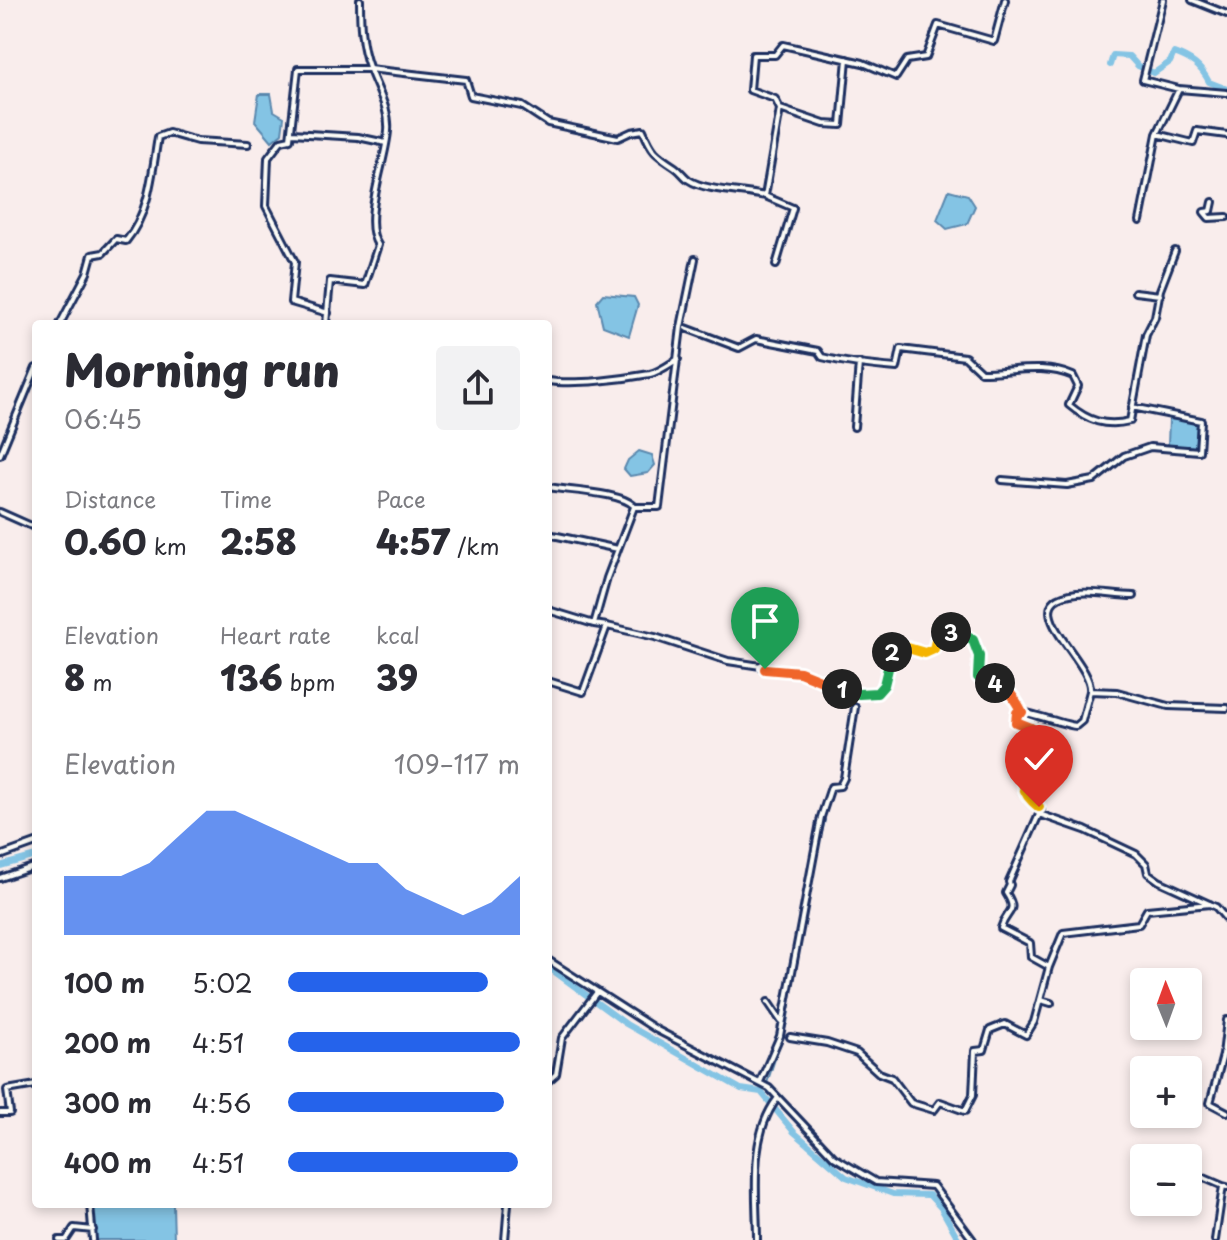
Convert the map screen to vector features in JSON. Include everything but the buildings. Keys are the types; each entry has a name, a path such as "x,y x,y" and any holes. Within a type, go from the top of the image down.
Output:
{"street":[{"path":"327,320 330,281 365,285 378,245 372,237 372,215 389,128 380,87 369,69 360,32 360,0"},
{"path":"765,196 780,109 775,99 750,90 753,55 775,55 783,45 847,59 896,77 907,60 926,57 938,25 994,41 1005,0"},
{"path":"1163,0 1143,80 1179,89 1227,93"},
{"path":"1192,0 1227,14"},
{"path":"780,109 824,124 841,125 847,59"},
{"path":"328,313 291,302 295,262 266,206 268,158 281,141 290,139 298,69 369,69 466,80 469,92 475,98 522,106 548,123 618,138 643,130 650,149 683,172 690,181 717,189 765,196 793,208 776,265"},
{"path":"1140,221 1157,134 1179,89"},
{"path":"1157,134 1193,143 1197,131 1227,135"},
{"path":"62,320 87,273 92,255 103,253 116,239 126,241 138,222 149,193 158,137 169,133 197,141 248,144"},
{"path":"292,133 358,137 386,143"},
{"path":"1213,202 1211,211 1204,212 1209,218 1227,217"},
{"path":"686,328 739,348 756,339 818,351 822,357 831,359 897,368 901,349 965,357 981,372 1044,368 1073,376 1078,386 1069,405 1094,422 1109,424 1130,421 1146,335 1155,317 1175,251"},
{"path":"634,507 659,507 678,359 695,259"},
{"path":"1135,292 1160,295"},
{"path":"552,382 570,384 652,374 678,359"},
{"path":"854,427 859,363"},
{"path":"0,455 32,378"},
{"path":"1002,480 1067,485 1094,480 1124,456 1150,447 1199,451 1201,421 1132,407"},
{"path":"552,488 611,496 630,502 634,507"},
{"path":"594,624 634,507"},
{"path":"0,512 32,526"},
{"path":"552,535 618,549"},
{"path":"1049,967 1031,957 1030,943 1001,928 1012,911 1013,903 1006,893 1009,882 1041,810 1030,800 1023,777 1033,748 1030,742 1034,733 1031,728 1016,722 1017,713 1076,726 1082,721 1091,681 1082,663 1058,636 1051,623 1050,612 1055,604 1074,594 1103,592 1134,596"},
{"path":"552,611 655,637 728,661 800,672 859,694 877,693 884,685 894,644 925,653 934,649 937,636 943,631 960,632 973,640 978,649 978,677 1003,686 1022,712"},
{"path":"552,682 583,692 607,626"},
{"path":"1090,691 1117,692 1168,706 1227,708"},
{"path":"760,1082 773,1056 782,1023 821,817 831,787 840,786 844,778 855,707"},
{"path":"1039,814 1085,830 1136,854 1146,864 1148,873 1159,881 1210,904 1227,920"},
{"path":"0,856 32,844"},
{"path":"0,878 32,867"},
{"path":"790,1037 827,1043 857,1053 879,1073 892,1078 911,1103 922,1108 934,1110 940,1102 965,1111 973,1095 975,1051 984,1050 990,1030 1005,1024 1026,1035 1063,933 1139,924 1147,910 1210,904"},
{"path":"552,963 595,994 657,1030 760,1082 834,1157 876,1182 933,1186 973,1240"},
{"path":"552,1078 556,1074 562,1038 595,994"},
{"path":"1041,1000 1051,1003"},
{"path":"768,1002 782,1023"},
{"path":"1227,1020 1223,1055 1210,1103 1227,1112"},
{"path":"0,1113 10,1113 7,1090 32,1086"},
{"path":"757,1240 757,1163 762,1126 768,1110 777,1100"},
{"path":"1202,1177 1225,1186 1215,1240"},
{"path":"90,1208 93,1240"},
{"path":"505,1240 508,1208"},
{"path":"59,1240 66,1240 74,1228 93,1230"}],"water":[{"path":"259,94 271,94 274,111 284,117 282,133 272,141 255,121"},
{"path":"949,190 968,195 975,206 967,224 947,229 937,220"},
{"path":"603,294 634,297 638,305 629,336 603,326 597,301"},
{"path":"1169,419 1197,423 1195,447 1168,445"},
{"path":"639,451 652,455 655,465 648,473 630,476 624,469 628,460"},
{"path":"93,1208 173,1208 174,1240 95,1240"}],"waterway":[{"path":"1110,65 1113,55 1129,56 1138,66 1154,73 1170,62 1174,53 1195,64 1209,82 1227,89"},
{"path":"813,870 825,820"},
{"path":"0,866 32,857"},
{"path":"767,1083 787,1023 799,946"},
{"path":"552,970 626,1024 741,1089 761,1092 794,1132 846,1177 893,1194 929,1195 941,1208 959,1240"}],"route":[{"path":"765,669 800,672 859,694 877,693 884,685 894,644 925,653 934,649 937,636 943,631 960,632 973,640 978,649 978,677 1003,686 1022,712 1017,713 1016,722 1031,728 1034,733 1030,742 1033,748 1023,777 1030,800 1039,807"}]}
